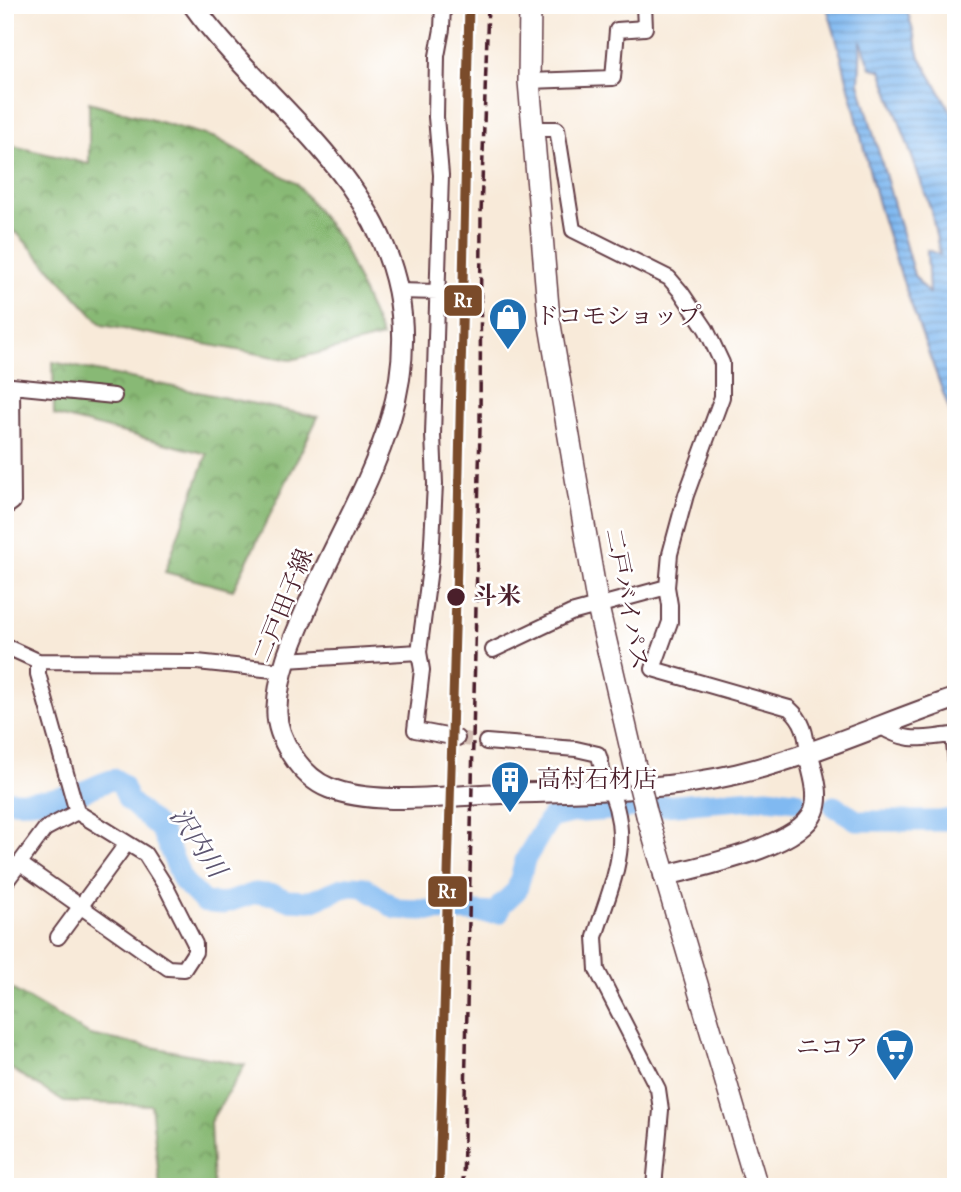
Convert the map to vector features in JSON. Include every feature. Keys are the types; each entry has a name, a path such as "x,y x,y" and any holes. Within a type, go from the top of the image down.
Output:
{"highway":[{"name":"二戸バイパス","path":"530,5 529,81 549,319 598,607 636,775 757,1187"}],"main road":[{"name":"二戸田子線","path":"193,5 321,148 367,210 386,251 398,292 401,327 400,372 392,418 377,463 321,573 285,665 276,710 278,727 287,746 302,766 327,787 358,795 417,798 674,787 739,774 808,753 956,698"},
{"path":"664,876 748,852 800,831 813,812 816,799 808,753"}],"street":[{"path":"443,5 437,56 436,117 441,175 433,435 435,484 431,561 419,652 422,670 415,730 457,738"},
{"path":"529,81 613,78 617,30 645,28 644,5"},
{"path":"534,129 557,129 573,230 669,278 706,329 722,363 722,397 686,495 670,554 667,587 670,622 653,669 789,708 805,729 808,753"},
{"path":"398,292 438,292"},
{"path":"5,508 13,502 12,386 114,396"},
{"path":"493,650 571,613 667,587"},
{"path":"5,646 38,661 285,665 419,652"},
{"path":"19,863 168,968 184,969 195,952 195,944 166,887 145,854 77,811 38,674 38,661"},
{"path":"880,726 895,736 912,739 953,735 956,763"},
{"path":"486,742 576,749 598,754 601,760 603,777 612,790 622,843 595,937 594,952 601,979 658,1088 661,1110 654,1187"},
{"path":"5,883 45,829 77,811"},
{"path":"58,937 127,843"}],"green space":[{"path":"89,102 216,138 297,184 342,243 382,337 291,360 102,325 18,234 5,228 5,144 89,164"},
{"path":"53,362 318,417 233,590 165,572 207,454 54,415"},
{"path":"5,985 90,1035 245,1065 210,1122 213,1187 160,1187 151,1105 64,1102 5,1065"}],"water":[{"path":"826,5 906,5 920,57 956,120 956,429 888,235","holes":["861,41 871,68 881,70 931,210 940,255 927,250 929,294 914,275 859,83"]}],"waterway":[{"name":"沢内川","path":"5,800 31,801 61,797 115,779 122,785 128,800 161,830 183,881 204,902 222,904 255,893 275,895 287,900 311,901 352,886 364,887 396,909 499,913 500,906 517,890 525,860 550,818 571,813 767,798 796,801"},
{"name":"沢内川","path":"834,806 858,821 939,821 956,818"}],"tunnel":[{"path":"457,738 486,742"}],"railway":[{"path":"463,1187 480,428 481,214 488,5"}],"transit line":[{"name":"R1","path":"439,1187 457,561 469,5"}],"place":[{"name":"ドコモショップ","path":"508,351"},
{"name":"斗米","path":"456,597"},
{"name":"高村石材店","path":"510,814"},
{"name":"ニコア","path":"895,1082"}]}
